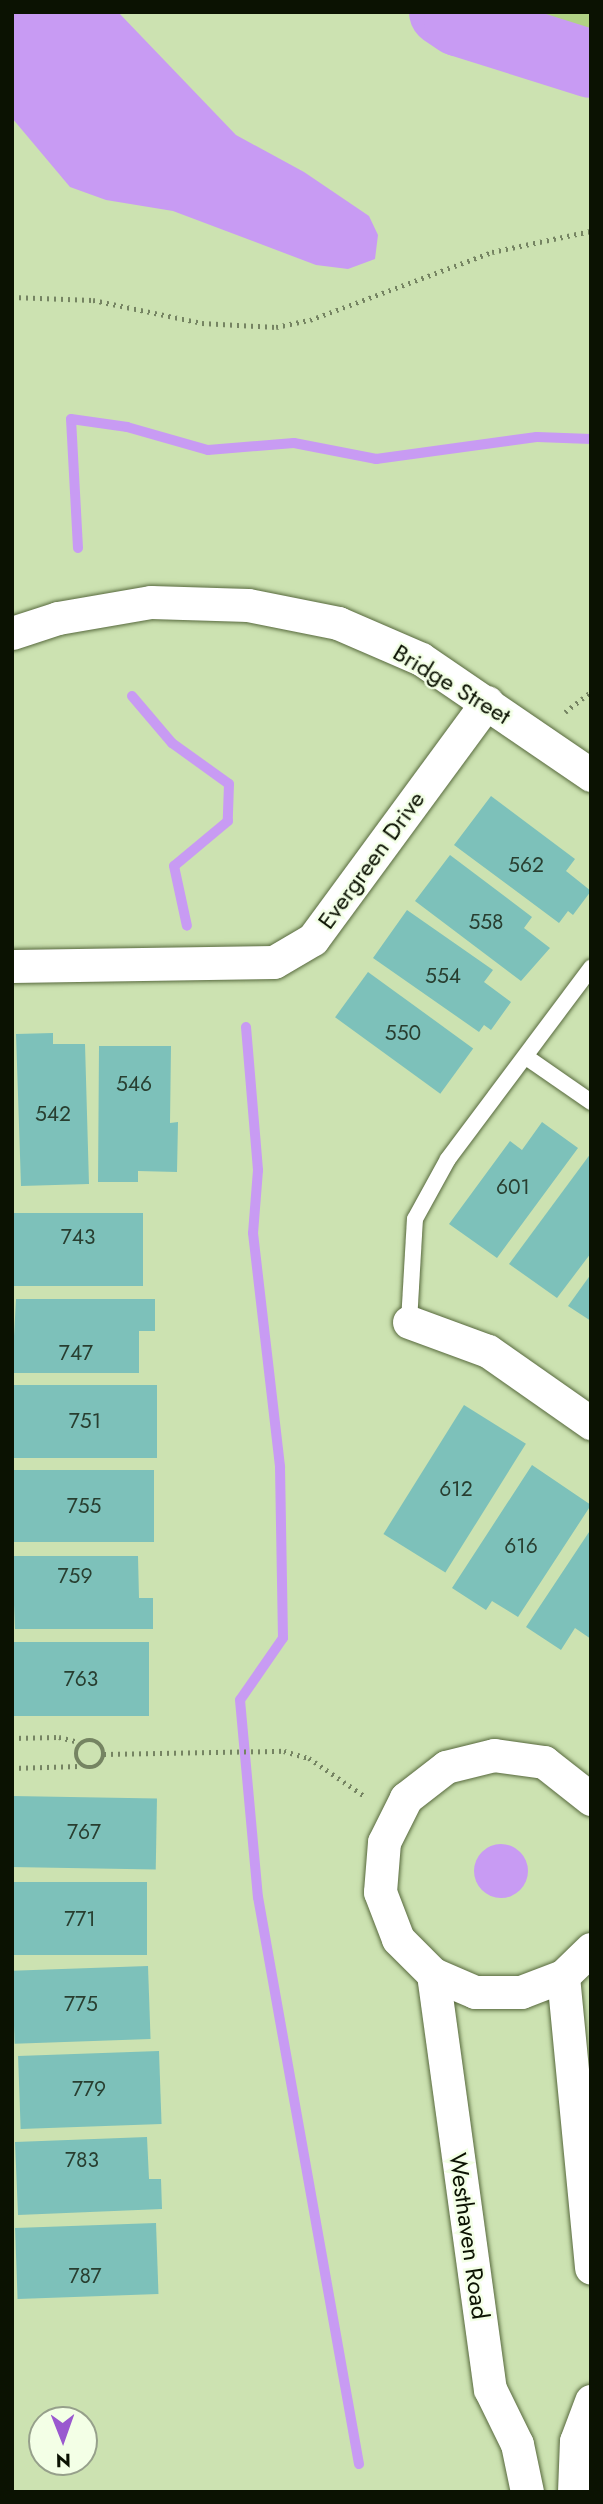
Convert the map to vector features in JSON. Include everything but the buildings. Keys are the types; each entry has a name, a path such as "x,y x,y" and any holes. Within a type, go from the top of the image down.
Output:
{"street":[{"name":"Bridge Street","path":"12,633 58,618 151,602 248,605 338,623 421,659 591,775"},
{"name":"Evergreen Drive","path":"12,966 274,962 313,939 486,702"},
{"path":"409,1322 488,1351 591,1423"},
{"path":"589,1791 544,1762 494,1755 446,1767 406,1798 384,1842 380,1892 398,1939 433,1974 475,1992 521,1992 563,1976 591,1949"},
{"name":"Westhaven Road","path":"433,1974 490,2389 517,2444 527,2492"},
{"path":"563,1976 591,2268"},
{"path":"574,2492 576,2441 591,2401"}],"lane":[{"path":"409,1322 415,1219 448,1159 591,968"},
{"path":"526,1057 591,1102"}],"path":[{"path":"12,297 93,300 202,323 276,327 310,320 492,252 591,231"},
{"path":"565,712 591,692"},
{"path":"12,1738 59,1737 80,1742 95,1740 104,1754"},
{"path":"80,1742 75,1753 81,1765"},
{"path":"104,1754 270,1749 309,1758 396,1819"},
{"path":"12,1768 99,1765 104,1754"}],"green space":[{"path":"443,12 591,12 591,64 458,22"}],"shaded area":[{"path":"12,12 118,12 236,135 304,172 369,216 378,235 375,259 348,269 316,265 173,211 106,200 70,187 12,118"},
{"path":"506,1844 516,1848 524,1856 528,1871 524,1886 516,1894 496,1898 486,1894 478,1886 474,1866 478,1856 486,1848"}],"waterway":[{"path":"443,12 458,22 591,64"},
{"path":"78,548 71,419 127,427 208,450 294,443 376,459 537,437 591,439"},
{"path":"132,696 172,743 229,784 228,821 174,866 187,926"},
{"path":"246,1027 258,1170 253,1233 280,1467 283,1638 240,1700 258,1897 359,2464"}]}
